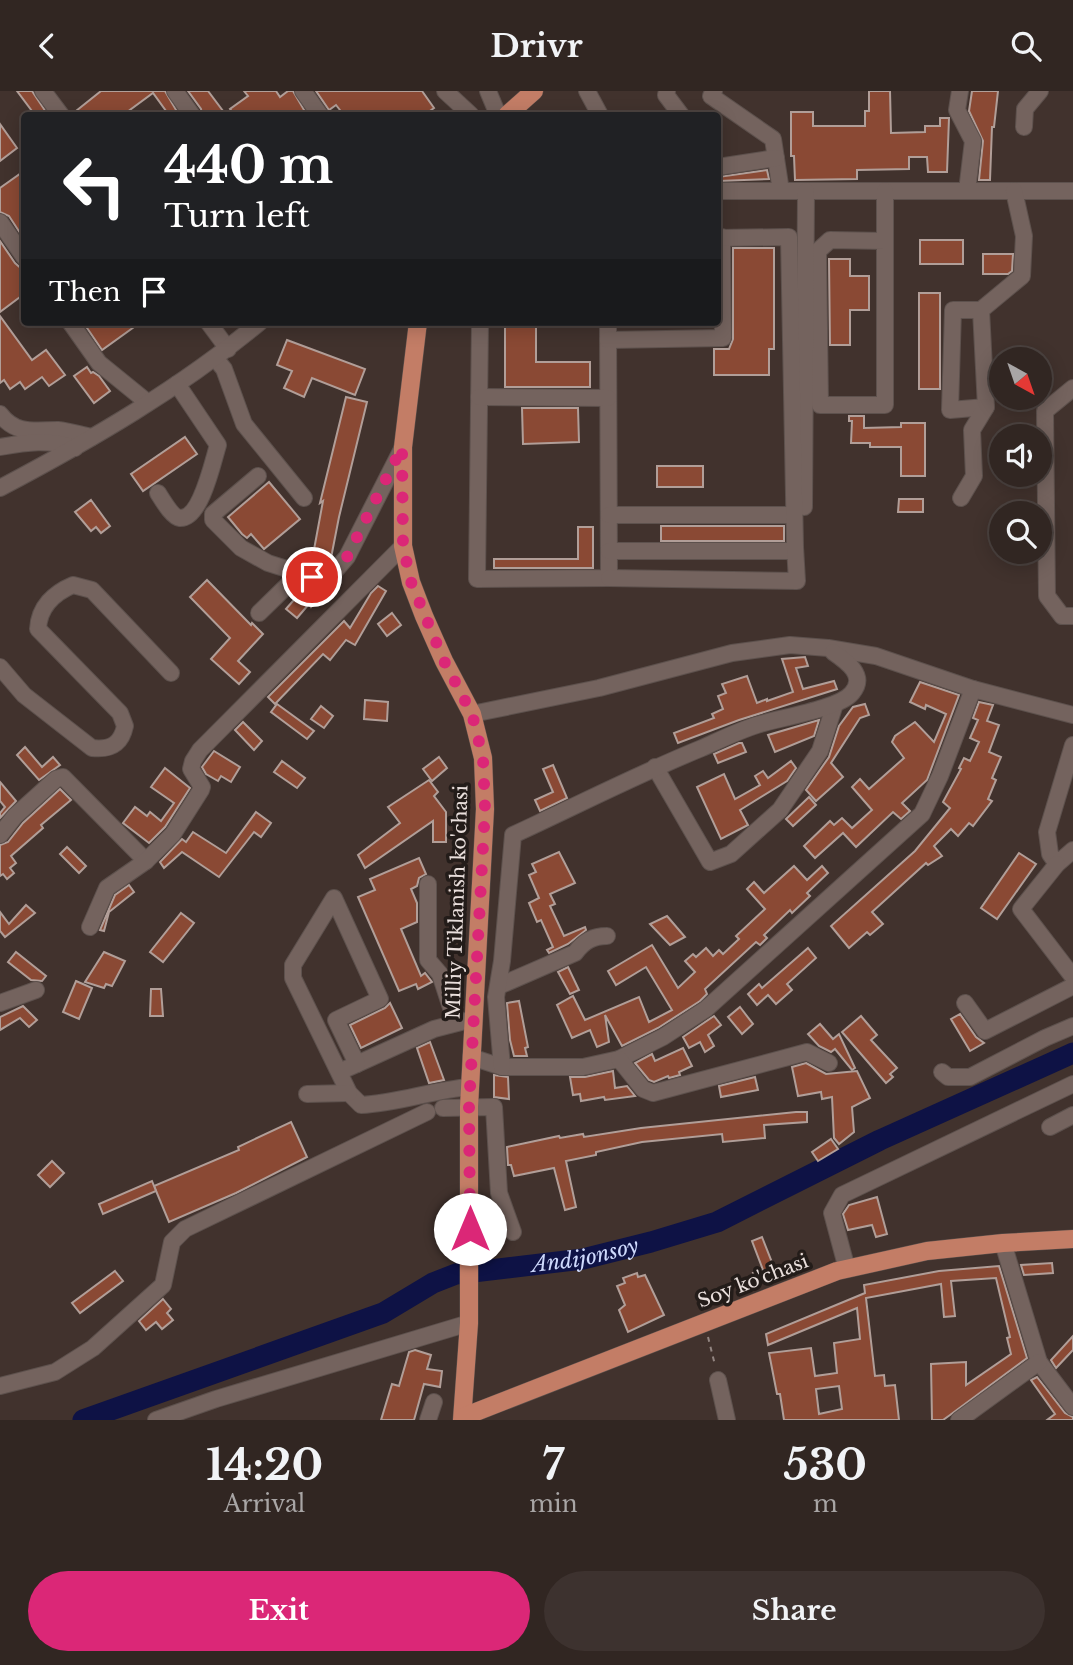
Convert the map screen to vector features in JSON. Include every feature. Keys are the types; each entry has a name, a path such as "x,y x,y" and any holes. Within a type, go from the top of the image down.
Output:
{"main road":[{"path":"510,112 534,91"},
{"name":"Milliy Tiklanish ko'chasi","path":"417,326 402,447 403,546 411,582 424,616 472,714 483,758 485,809 465,1021 471,1057 470,1229 469,1314 462,1418"},
{"name":"Soy ko'chasi","path":"462,1418 847,1269 927,1251 1073,1239"}],"street":[{"path":"43,91 59,112"},
{"path":"175,91 190,112"},
{"path":"303,91 318,112"},
{"path":"445,91 468,112"},
{"path":"488,91 497,112"},
{"path":"587,91 598,112"},
{"path":"667,91 666,95 679,112"},
{"path":"714,91 711,96 773,139 781,191"},
{"path":"960,91 957,110 973,141 967,191"},
{"path":"1024,127 1025,109 1040,91"},
{"path":"721,167 776,158"},
{"path":"721,191 1073,191"},
{"path":"480,326 477,579 797,580 806,191"},
{"path":"885,191 885,241 885,405 820,405 818,251 831,240 885,241"},
{"path":"986,407 950,410 953,310 981,310 1022,277 1024,236 1014,191"},
{"path":"0,222 21,253"},
{"path":"721,237 789,237 794,516 799,551"},
{"path":"608,340 723,338 721,271"},
{"path":"961,498 974,476 972,430 986,407 981,310"},
{"path":"73,326 99,363 147,402"},
{"path":"210,326 244,424 303,498"},
{"path":"0,488 75,448 177,384 221,354 255,326"},
{"path":"608,326 609,578"},
{"path":"158,493 176,516 181,518 191,514 199,504 218,445 177,384"},
{"path":"1073,388 1045,411 1047,596 1062,616 1073,616"},
{"path":"479,397 608,398"},
{"path":"0,414 7,423 27,431 61,430 92,437"},
{"path":"0,447 54,441 75,448"},
{"path":"258,476 213,514 213,520 241,548 268,563 312,577 333,573 347,557 402,447"},
{"path":"609,515 794,516"},
{"path":"90,927 107,888 146,861 173,834 201,790 202,787 191,769 200,750 403,546"},
{"path":"609,551 799,551"},
{"path":"258,614 300,573"},
{"path":"0,667 24,695 92,748 106,750 119,742 125,726 120,713 38,629 38,619 46,605 58,592 73,585 92,590 171,673"},
{"path":"472,714 599,688 732,653 790,645 876,656 973,689 1073,715"},
{"path":"502,1067 496,997 513,835 656,767 755,726 835,704 851,695 857,684 856,674 851,665 828,648"},
{"path":"471,1057 502,1067 583,1067 620,1059 663,1037 706,1009 922,814 940,776 973,689"},
{"path":"656,767 710,862 731,854 780,810 820,751 835,704"},
{"path":"1057,864 1050,854 1047,832 1073,745"},
{"path":"0,835 15,816 56,779 63,777 146,861"},
{"path":"1073,850 1057,864 1021,909 1073,977"},
{"path":"339,1072 434,1029 465,1021 440,974 428,960 428,884"},
{"path":"357,1064 336,1020 380,999 334,898 293,965 293,978 349,1093 361,1105 378,1104 444,1089 470,1087"},
{"path":"499,986 575,953 590,939 607,936"},
{"path":"965,1003 985,1031 1073,986"},
{"path":"0,1003 36,990"},
{"path":"942,1072 948,1077 970,1077 1073,1026"},
{"path":"620,1059 643,1089 653,1093 807,1052 829,1063"},
{"path":"847,1269 832,1213 842,1195 1073,1084"},
{"path":"307,1094 349,1093"},
{"path":"0,1386 55,1372 93,1348 163,1286 173,1242 185,1229 435,1110 494,1107 499,1193 513,1232"},
{"path":"1050,1127 1073,1115"},
{"path":"1003,1243 1039,1362 1073,1407"},
{"path":"156,1420 469,1314"},
{"path":"959,1420 1039,1362"},
{"path":"718,1380 727,1420"},
{"path":"428,1420 434,1402"}],"path":[{"path":"705,1322 718,1380"}],"building":[{"path":"17,91 32,91 46,112 33,112"},
{"path":"101,91 165,91 177,112 167,112 153,93 127,112 75,112"},
{"path":"188,91 208,91 224,112 202,112"},
{"path":"244,91 276,91 280,97 293,91 305,112 232,112 230,109 248,96"},
{"path":"316,91 422,91 434,108 428,112 342,112 336,105 329,110"},
{"path":"869,91 890,91 891,133 925,132 925,126 940,126 940,118 949,118 947,172 928,172 927,157 909,157 909,169 857,170 857,179 795,180 794,156 791,156 791,112 813,112 813,126 865,126 865,111 869,111"},
{"path":"972,91 998,91 992,127 990,180 979,180 983,141 969,111"},
{"path":"0,124 17,148 0,161"},
{"path":"767,170 769,179 721,181 721,177"},
{"path":"21,173 21,234 9,216 0,212 0,188"},
{"path":"920,240 963,240 963,264 920,264"},
{"path":"0,241 21,268 21,296 0,312"},
{"path":"733,248 774,248 774,349 769,349 769,375 714,375 714,349 729,349 733,339"},
{"path":"983,254 1013,254 1012,271 1008,274 983,274"},
{"path":"829,259 850,259 850,276 869,276 869,310 850,310 850,345 830,345"},
{"path":"919,293 940,293 940,389 919,389"},
{"path":"0,316 32,360 46,350 65,375 49,386 42,377 25,389 20,382 10,389 4,380 0,383"},
{"path":"86,326 135,326 102,350"},
{"path":"505,326 536,326 536,362 590,362 590,387 505,387"},
{"path":"287,340 365,369 355,395 312,378 304,397 284,388 292,371 277,365"},
{"path":"87,367 91,373 99,376 110,391 94,403 74,376"},
{"path":"346,397 367,402 331,558 313,555 323,501 320,503"},
{"path":"522,408 578,408 579,442 523,444"},
{"path":"849,416 864,416 864,428 925,423 925,476 901,476 901,447 870,447 870,443 851,443 852,421 849,421"},
{"path":"185,437 197,454 143,491 131,474"},
{"path":"657,466 703,466 703,487 657,487"},
{"path":"269,482 300,519 264,549 251,534 247,538 242,534 228,517"},
{"path":"899,499 923,499 923,512 898,512"},
{"path":"91,500 110,526 101,533 96,527 91,531 75,512"},
{"path":"661,526 784,526 784,541 661,541"},
{"path":"578,527 593,527 593,568 494,568 494,559 578,559"},
{"path":"207,580 263,634 238,661 250,672 239,684 211,659 230,638 190,597"},
{"path":"306,586 314,587 322,594 297,618 286,609"},
{"path":"378,586 386,591 355,645 346,640 330,660 323,654 275,704 268,697 344,621 350,628"},
{"path":"392,613 401,625 387,636 378,624"},
{"path":"805,657 808,666 796,668 803,689 834,681 837,689 739,720 678,743 674,733 714,718 712,714 723,709 718,696 726,693 722,684 747,676 757,703 767,701 793,692 782,659"},
{"path":"920,682 959,695 927,780 902,803 910,811 901,819 893,812 856,847 843,833 815,858 804,846 830,821 834,825 842,818 852,828 872,810 852,787 860,779 869,789 904,758 892,742 895,736 915,722 934,742 946,714 926,705 925,709 910,702"},
{"path":"365,700 388,702 387,721 364,719"},
{"path":"979,702 993,705 987,721 999,725 989,752 1001,757 992,778 996,780 988,799 992,801 973,826 969,823 958,836 951,829 934,846 942,856 928,865 926,863 872,912 883,924 870,935 867,932 849,948 831,926 915,851 950,808 943,802 964,758 970,761 979,742 970,738 978,720 973,718"},
{"path":"277,704 314,731 307,739 271,712"},
{"path":"865,704 869,715 860,718 831,763 843,777 816,801 806,790 829,757 839,726 853,707"},
{"path":"321,706 333,716 324,728 311,719"},
{"path":"819,720 814,736 775,752 768,735"},
{"path":"243,722 262,741 254,750 235,730"},
{"path":"742,743 746,752 718,763 714,754"},
{"path":"25,747 42,767 53,757 60,765 39,780 17,755"},
{"path":"214,751 240,767 231,782 221,776 218,781 206,774 202,767"},
{"path":"439,757 447,768 432,781 423,769"},
{"path":"282,761 305,778 297,788 274,772"},
{"path":"791,761 796,768 787,781 740,810 748,825 721,839 697,787 724,774 735,799 760,785 755,776 763,771 768,778"},
{"path":"553,765 567,798 540,811 535,800 553,792 543,769"},
{"path":"165,768 190,788 165,827 149,843 123,823 135,807 147,816 150,812 161,821 174,803 151,787"},
{"path":"429,780 438,792 434,796 446,812 446,842 433,842 433,821 365,868 358,855 400,823 388,807"},
{"path":"0,782 16,801 0,818 5,807 0,801"},
{"path":"60,789 71,800 41,825 43,828 11,856 16,863 10,868 14,873 7,879 3,874 0,876 0,845 8,842 23,823"},
{"path":"809,797 816,805 793,826 786,819"},
{"path":"256,812 271,823 261,837 254,832 219,877 182,852 164,868 160,862 182,839 186,842 193,832 226,853"},
{"path":"67,847 86,866 79,873 60,854"},
{"path":"559,852 575,883 550,894 555,904 550,906 564,936 585,927 586,930 568,944 549,953 547,950 553,947 541,920 537,922 529,903 539,898 529,875 536,872 532,864"},
{"path":"1019,853 1036,864 997,919 981,908"},
{"path":"419,858 426,874 419,878 417,886 411,889 417,903 417,922 401,929 421,976 425,973 432,982 418,989 416,984 399,991 358,897 375,890 370,879"},
{"path":"794,866 807,880 822,866 828,873 807,893 810,896 792,913 790,910 764,935 767,938 760,945 756,942 705,989 707,994 700,1001 658,1028 622,1046 605,1015 609,1042 597,1047 590,1030 572,1038 557,1005 573,996 585,1020 639,997 649,1022 672,1010 646,967 616,985 608,971 652,945 678,988 695,972 685,961 693,954 696,957 706,948 713,956 719,950 723,954 739,939 736,936 765,909 747,889 754,882 764,893"},
{"path":"129,885 134,892 109,912 104,931 100,930 115,895"},
{"path":"26,905 35,913 5,937 0,931 0,912 9,924"},
{"path":"181,913 194,923 163,962 150,952"},
{"path":"667,916 685,937 670,945 650,924"},
{"path":"808,948 816,958 787,984 792,990 776,1004 768,995 757,1005 748,994 759,984 762,988"},
{"path":"16,952 46,976 42,981 31,980 8,962"},
{"path":"104,952 125,961 112,986 106,984 104,988 85,982"},
{"path":"568,967 579,990 570,994 558,972"},
{"path":"76,981 92,988 79,1019 63,1012"},
{"path":"151,989 161,989 163,1016 150,1016"},
{"path":"519,1001 528,1047 525,1048 527,1056 514,1056 510,1040 507,1003"},
{"path":"390,1003 402,1028 361,1048 350,1025"},
{"path":"23,1006 37,1020 29,1027 20,1018 0,1030 0,1017"},
{"path":"740,1007 753,1024 742,1034 728,1017"},
{"path":"960,1014 976,1037 984,1043 970,1051 951,1019"},
{"path":"714,1016 721,1025 708,1035 714,1046 705,1052 700,1042 689,1048 683,1037"},
{"path":"861,1016 877,1035 871,1040 897,1068 886,1083 842,1032"},
{"path":"820,1024 833,1039 839,1034 855,1068 852,1070 835,1049 831,1052 819,1046 808,1034"},
{"path":"430,1042 444,1080 429,1083 417,1048"},
{"path":"683,1048 692,1066 679,1072 680,1075 668,1076 654,1082 649,1080 635,1063 652,1054 655,1061"},
{"path":"806,1063 826,1074 857,1071 870,1098 852,1107 854,1132 839,1144 834,1138 832,1097 822,1099 821,1092 798,1096 792,1067"},
{"path":"613,1071 615,1088 627,1086 635,1096 581,1101 580,1094 573,1095 570,1077"},
{"path":"494,1075 508,1077 509,1099 494,1097"},
{"path":"755,1077 758,1090 721,1097 719,1086"},
{"path":"807,1112 807,1122 764,1125 765,1138 723,1142 722,1134 642,1142 566,1161 576,1207 565,1210 554,1168 514,1176 511,1165 508,1165 507,1147 559,1136 583,1134 584,1137 641,1128"},
{"path":"291,1122 307,1157 236,1193 169,1222 154,1186 239,1150 238,1147"},
{"path":"831,1139 838,1149 818,1161 812,1152"},
{"path":"52,1161 64,1173 50,1187 38,1175"},
{"path":"152,1181 156,1191 103,1214 99,1204"},
{"path":"877,1197 887,1234 876,1237 872,1225 848,1230 843,1214 849,1205"},
{"path":"762,1237 777,1275 757,1283 753,1273 763,1270 752,1241"},
{"path":"1052,1263 1053,1273 1024,1275 1021,1265"},
{"path":"999,1266 1027,1358 943,1420 932,1420 931,1364 966,1362 966,1385 1011,1354 1007,1338 1010,1337 996,1278 951,1281 955,1316 944,1317 941,1284 866,1298 875,1376 884,1375 885,1386 895,1385 899,1420 784,1420 769,1353 811,1348 815,1376 837,1373 834,1343 860,1339 857,1308 768,1345 766,1334 865,1293 864,1285 939,1271","holes":["839,1386 842,1409 819,1414 816,1389"]},
{"path":"115,1271 123,1281 80,1313 72,1303"},
{"path":"637,1273 638,1277 645,1275 664,1315 628,1332 619,1310 625,1305 617,1286 625,1283 623,1278"},
{"path":"163,1299 171,1309 167,1313 173,1320 162,1329 156,1322 146,1330 139,1321"},
{"path":"1073,1336 1073,1350 1056,1368 1051,1360"},
{"path":"415,1350 431,1355 427,1369 442,1371 440,1387 424,1384 414,1420 381,1420 392,1384 399,1386 409,1352"},
{"path":"1037,1377 1073,1420 1047,1420 1055,1414 1031,1380"}],"waterway":[{"name":"Andijonsoy","path":"83,1420 383,1313 433,1283 456,1274 583,1259 717,1222 880,1140 1073,1053"}],"route":[{"path":"312,577 333,573 347,557 402,447 403,546 411,582 444,661 472,714 483,758 485,809 469,1107 470,1229"}]}
